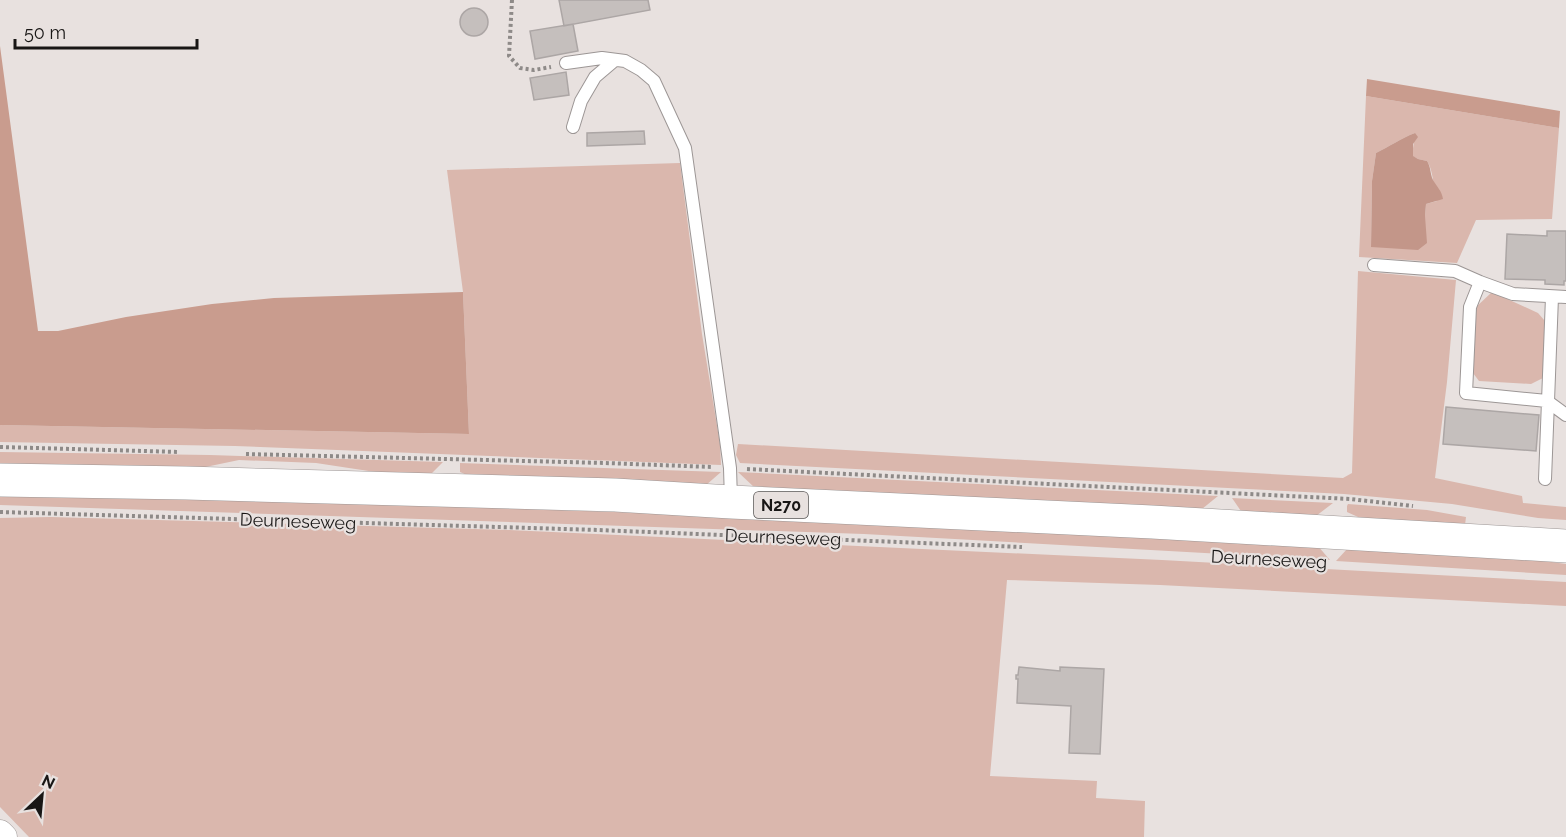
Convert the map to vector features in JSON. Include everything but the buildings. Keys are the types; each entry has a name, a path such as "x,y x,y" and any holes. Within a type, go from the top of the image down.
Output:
{"main road":[{"name":"Deurneseweg","path":"0,480 601,495 1152,522 1564,547"}],"street":[{"path":"0,833 4,837"}],"lane":[{"path":"566,63 602,58 625,61 641,70 654,81 686,148 730,468 731,502"},
{"path":"573,127 581,101 596,76 615,60"},
{"path":"1374,265 1455,271 1513,294 1566,297"},
{"path":"1480,282 1470,307 1466,393 1547,401 1566,416"},
{"path":"1545,479 1551,297"}],"path":[{"path":"512,0 509,56 520,69 534,70 566,63"},
{"name":"Deurneseweg","path":"0,512 598,530 1026,547"}],"shaded area":[{"path":"0,46 38,331 58,331 126,317 212,304 274,298 463,292 469,434 0,425"},
{"path":"1367,79 1560,111 1559,128 1366,96"},
{"path":"1366,96 1559,128 1552,219 1476,220 1457,263 1359,257","holes":["1415,133 1412,156 1427,161 1437,201 1426,204 1425,216 1371,247 1372,181 1376,153"]},
{"path":"1415,133 1418,137 1413,144 1413,156 1427,161 1433,180 1443,199 1426,204 1427,243 1418,250 1371,247 1372,181 1376,153"},
{"path":"680,163 702,334 720,444 721,465 235,446 0,442 0,425 469,434 463,292 447,170"},
{"path":"1358,271 1456,280 1447,382 1435,478 1522,496 1523,503 1566,507 1566,520 1538,518 1452,504 1344,494 740,463 736,455 738,444 1343,478 1352,473"},
{"path":"1492,292 1538,313 1545,321 1543,378 1531,384 1479,381 1473,373 1475,308"},
{"path":"0,452 443,462 428,477 395,475 316,463 239,460 191,470 0,465"},
{"path":"460,463 721,472 705,486 474,478 460,472"},
{"path":"738,472 1218,496 1202,509 755,488"},
{"path":"0,492 58,492 838,520 1317,545 1330,560 864,534 0,505"},
{"path":"1232,498 1333,503 1316,516 1243,514"},
{"path":"1348,504 1427,510 1466,517 1465,525 1367,521 1347,512"},
{"path":"51,517 509,530 1162,560 1566,582 1566,606 1160,585 1007,580 990,776 1097,781 1096,798 1145,801 1144,837 29,837 0,807 0,518"},
{"path":"1348,548 1523,558 1566,564 1566,575 1336,561"}]}
